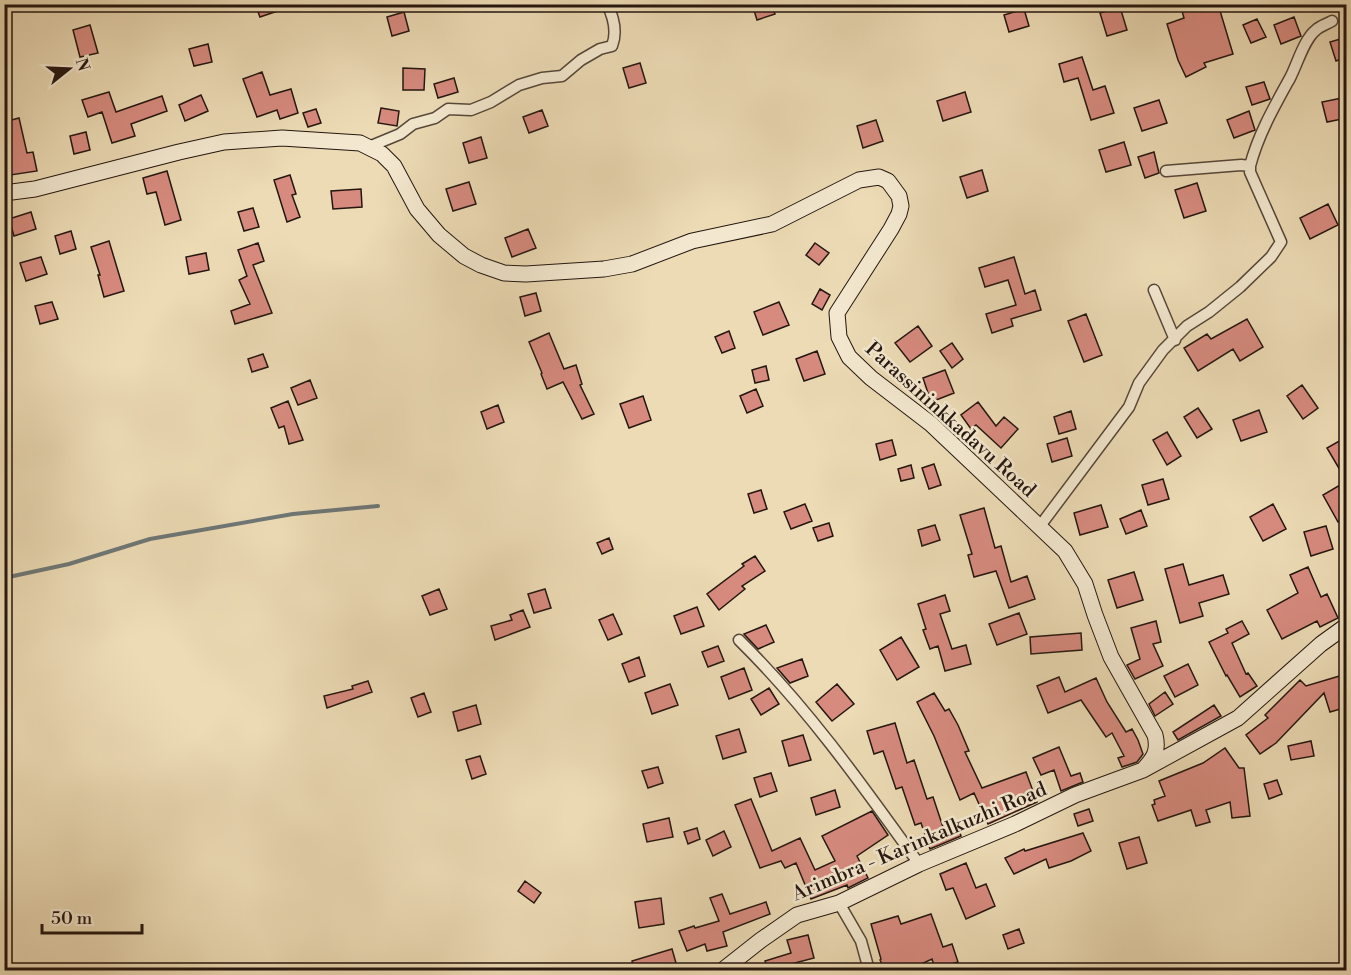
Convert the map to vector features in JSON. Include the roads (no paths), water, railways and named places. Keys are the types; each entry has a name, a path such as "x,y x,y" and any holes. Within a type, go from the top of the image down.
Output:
{"main road":[{"name":"Parassininkkadavu Road","path":"4,194 35,189 179,152 244,140 282,138 360,142 382,154 394,166 417,209 439,235 464,256 504,273 526,274 604,269 632,264 692,241 772,224 859,180 879,177 888,181 899,196 901,206 899,214 837,313 839,337 849,357 871,378 931,424 1065,551 1085,584 1111,657 1155,735 1156,755 1143,770"},
{"name":"Arimbra - Karinkalkuzhi Road","path":"723,970 797,915 839,903 919,864 1015,824 1075,795 1143,770 1238,718 1321,644 1347,626"}],"street":[{"path":"371,147 400,134 413,124 435,118 448,109 471,110 491,102 519,85 562,75 581,60 612,46 616,34 608,4"},
{"path":"1040,526 1129,407 1139,383 1163,350 1187,326 1240,287 1271,257 1281,242 1250,172 1250,166 1261,134 1277,99 1291,77 1302,50 1316,29 1332,21"},
{"path":"1166,171 1250,166"},
{"path":"1154,290 1174,340"},
{"path":"739,640 765,666 835,748 919,864"},
{"path":"839,903 861,941 869,970"}],"waterway":[{"path":"4,578 69,564 150,539 293,514 378,506"}]}
